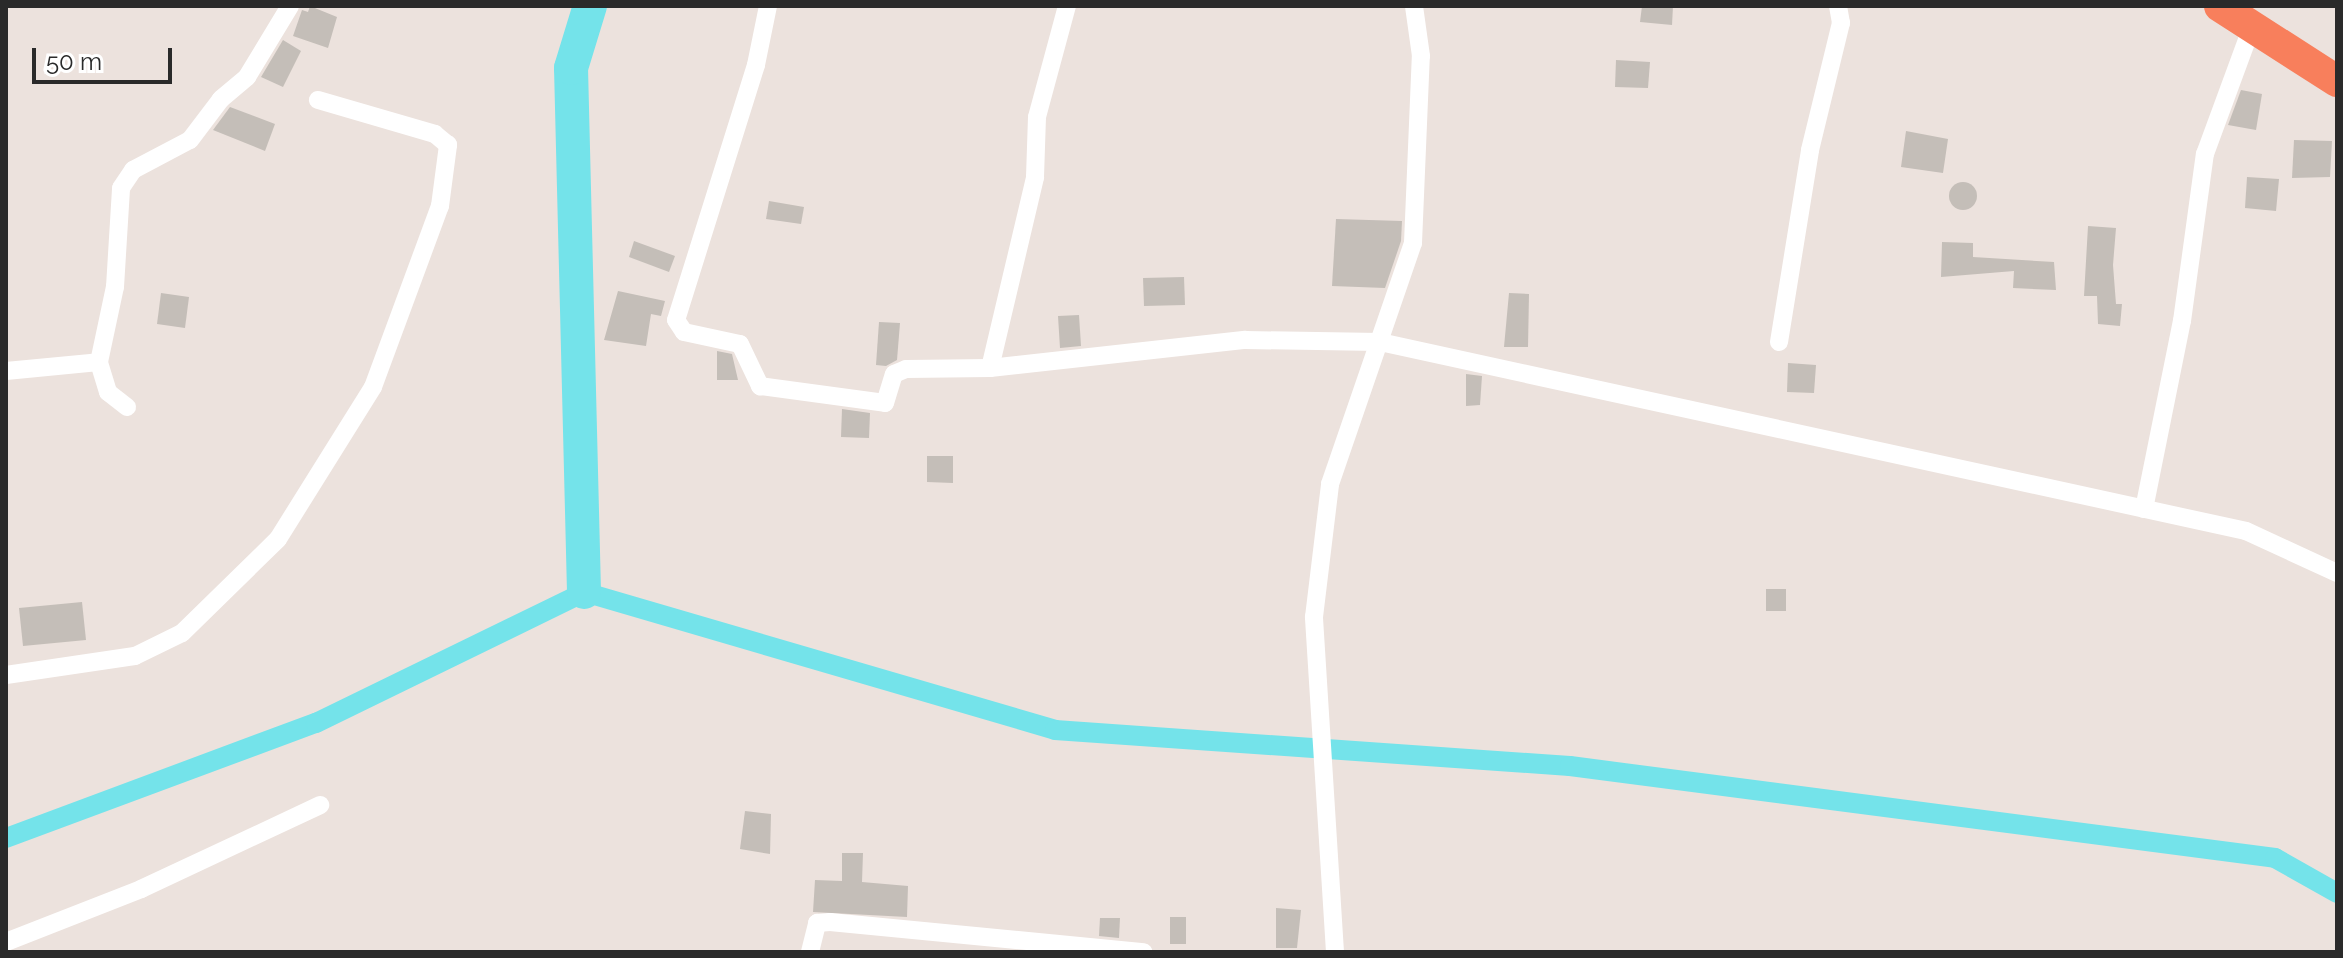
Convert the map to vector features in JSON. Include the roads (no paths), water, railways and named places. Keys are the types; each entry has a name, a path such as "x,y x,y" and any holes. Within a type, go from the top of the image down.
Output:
{"highway":[{"path":"2220,6 2337,81"}],"street":[{"path":"127,407 108,392 99,362 115,287 121,188 133,170 190,140 221,99 247,77 290,6"},
{"path":"768,6 756,65 678,327 740,344 760,386 885,403 899,371 990,368 1245,340 1380,342 2246,531 2337,573"},
{"path":"990,368 1035,177 1037,117 1067,6"},
{"path":"1335,952 1314,617 1330,484 1413,243 1421,56 1414,6"},
{"path":"1779,342 1810,150 1841,23 1838,6"},
{"path":"2144,509 2182,321 2205,154 2252,26"},
{"path":"6,675 135,656 182,633 278,539 373,387 440,206 448,145 435,134 318,100"},
{"path":"6,371 99,362"},
{"path":"6,942 141,889 320,805"},
{"path":"810,952 817,923 830,922 1144,952"}],"waterway":[{"path":"584,592 571,68 590,6"},
{"path":"6,838 316,723 584,592 1055,730 1570,766 2275,858 2337,893"}]}
